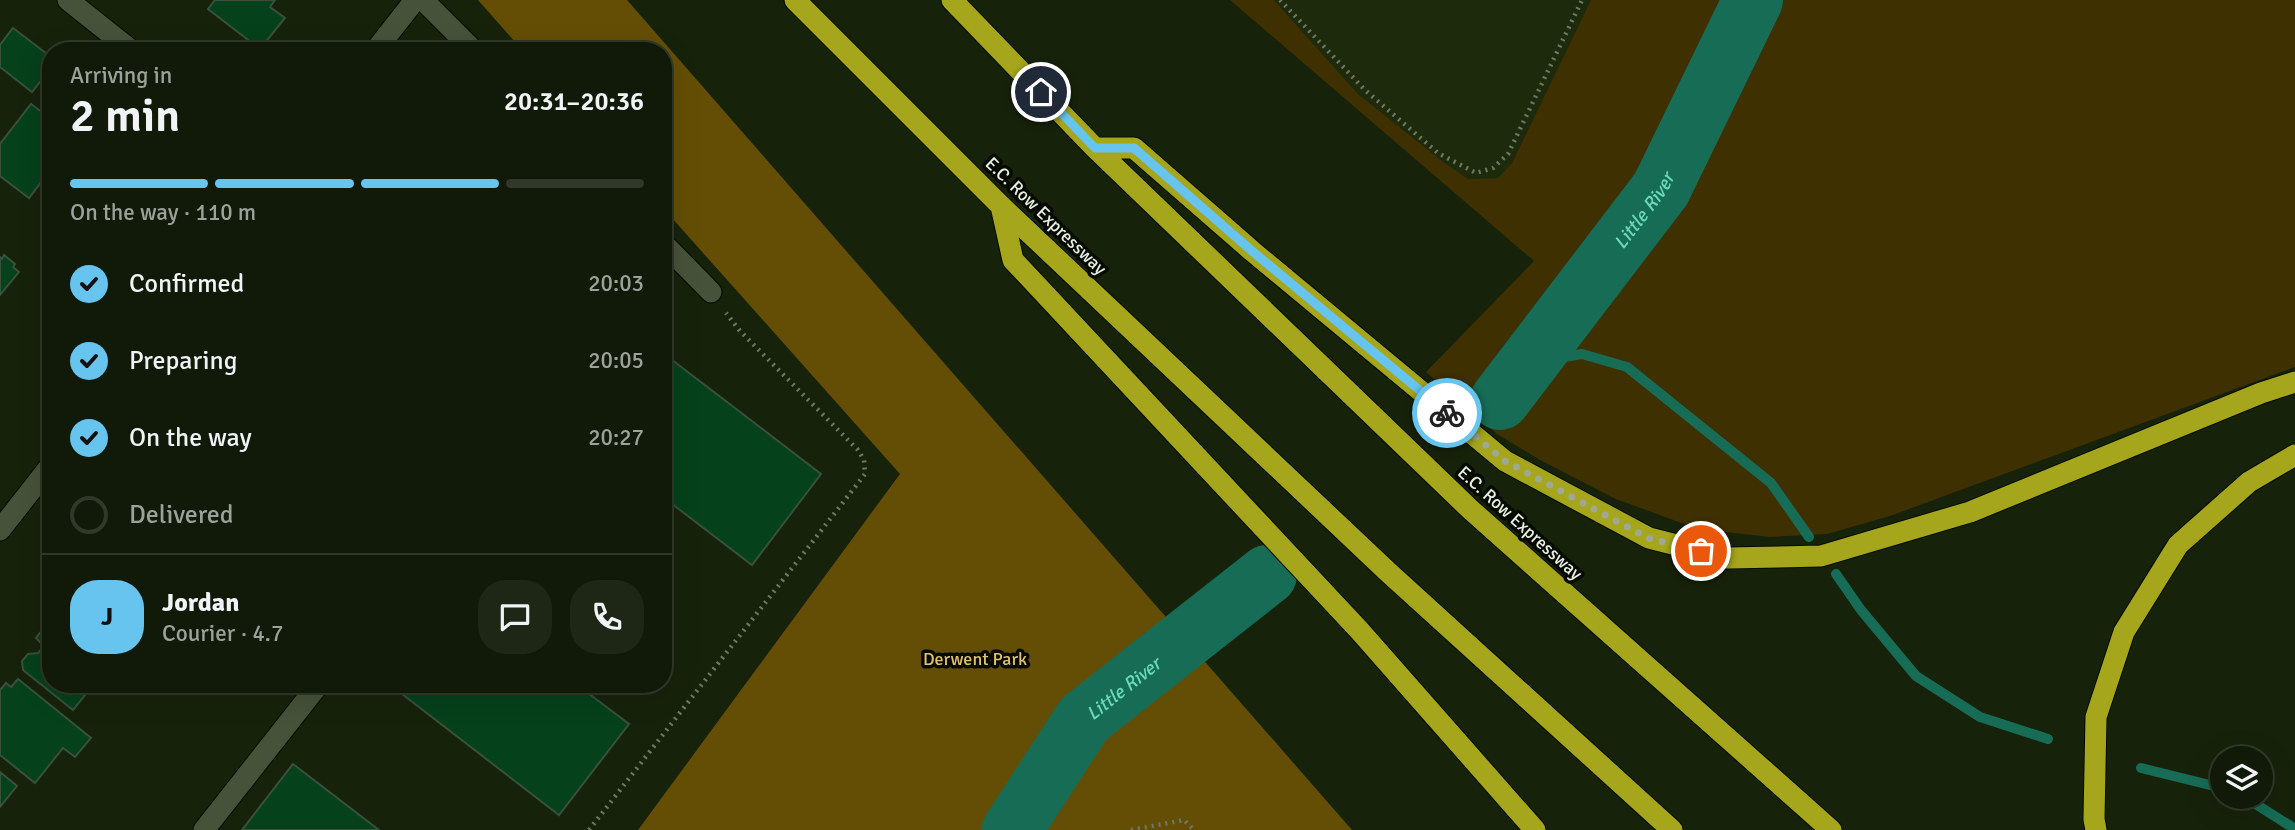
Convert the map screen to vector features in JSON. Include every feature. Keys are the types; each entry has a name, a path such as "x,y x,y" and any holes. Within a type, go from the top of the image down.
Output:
{"highway":[{"name":"E.C. Row Expressway","path":"795,0 1001,206 1398,582 1672,830"},
{"name":"E.C. Row Expressway","path":"952,0 1095,148 1471,510 1831,830"},
{"path":"1095,148 1134,148 1252,251 1505,461 1648,538 1728,558 1821,556 1970,512 2261,393 2295,382"},
{"path":"1001,206 1013,260 1359,630 1535,830"},
{"path":"2096,830 2095,717 2124,632 2178,545 2249,482 2295,455"}],"street":[{"path":"68,0 121,42"},
{"path":"383,42 415,0"},
{"path":"424,0 465,42"},
{"path":"672,252 711,292"},
{"path":"0,530 42,476"},
{"path":"204,830 312,693"}],"path":[{"path":"1280,0 1365,90 1438,153 1476,173 1493,168 1508,154 1582,0"},
{"path":"590,830 865,474 864,460 858,450 740,331 711,292"},
{"path":"1131,830 1184,820 1195,830"}],"shaded area":[{"path":"1230,0 1274,0 1358,94 1468,179 1498,178 1512,163 1591,0 2295,0 2295,367 1890,516 1827,534 1770,537 1698,529 1616,499 1540,460 1497,434 1426,372 1534,261"},
{"path":"1274,0 1591,0 1512,163 1498,178 1468,179 1358,94"}],"green space":[{"name":"Derwent Park","path":"478,0 627,0 664,42 515,42"},
{"name":"Derwent Park","path":"672,52 1352,830 638,830 900,474 672,218"}],"building":[{"path":"215,0 275,0 270,7 285,18 266,42 251,42 208,9"},
{"path":"13,28 42,50 42,79 32,92 0,67 0,45"},
{"path":"31,104 42,112 42,181 29,198 0,176 0,144"},
{"path":"4,255 15,264 13,267 19,272 0,295 0,257 2,259"},
{"path":"672,360 821,474 752,565 672,504"},
{"path":"42,630 42,644 36,638"},
{"path":"42,648 42,685 23,670 22,661 28,654 38,653"},
{"path":"18,679 91,738 75,757 63,748 35,783 0,755 0,690 6,683 11,687"},
{"path":"52,693 87,693 73,710"},
{"path":"401,693 588,693 629,724 559,815"},
{"path":"293,764 379,830 242,830"},
{"path":"0,772 17,786 0,807"}],"waterway":[{"name":"Little River","path":"1500,400 1661,189 1753,0"},
{"path":"1528,363 1582,354 1627,367 1771,483 1809,537"},
{"path":"1836,574 1861,610 1916,676 1980,717 2048,739"},
{"name":"Little River","path":"1012,830 1084,719 1267,575"},
{"path":"2141,768 2210,785"},
{"path":"2263,809 2295,829"}],"way so far":[{"path":"1447,413 1505,461 1648,538 1701,551"}],"route":[{"path":"1041,92 1095,148 1134,148 1252,251 1447,413"}]}
